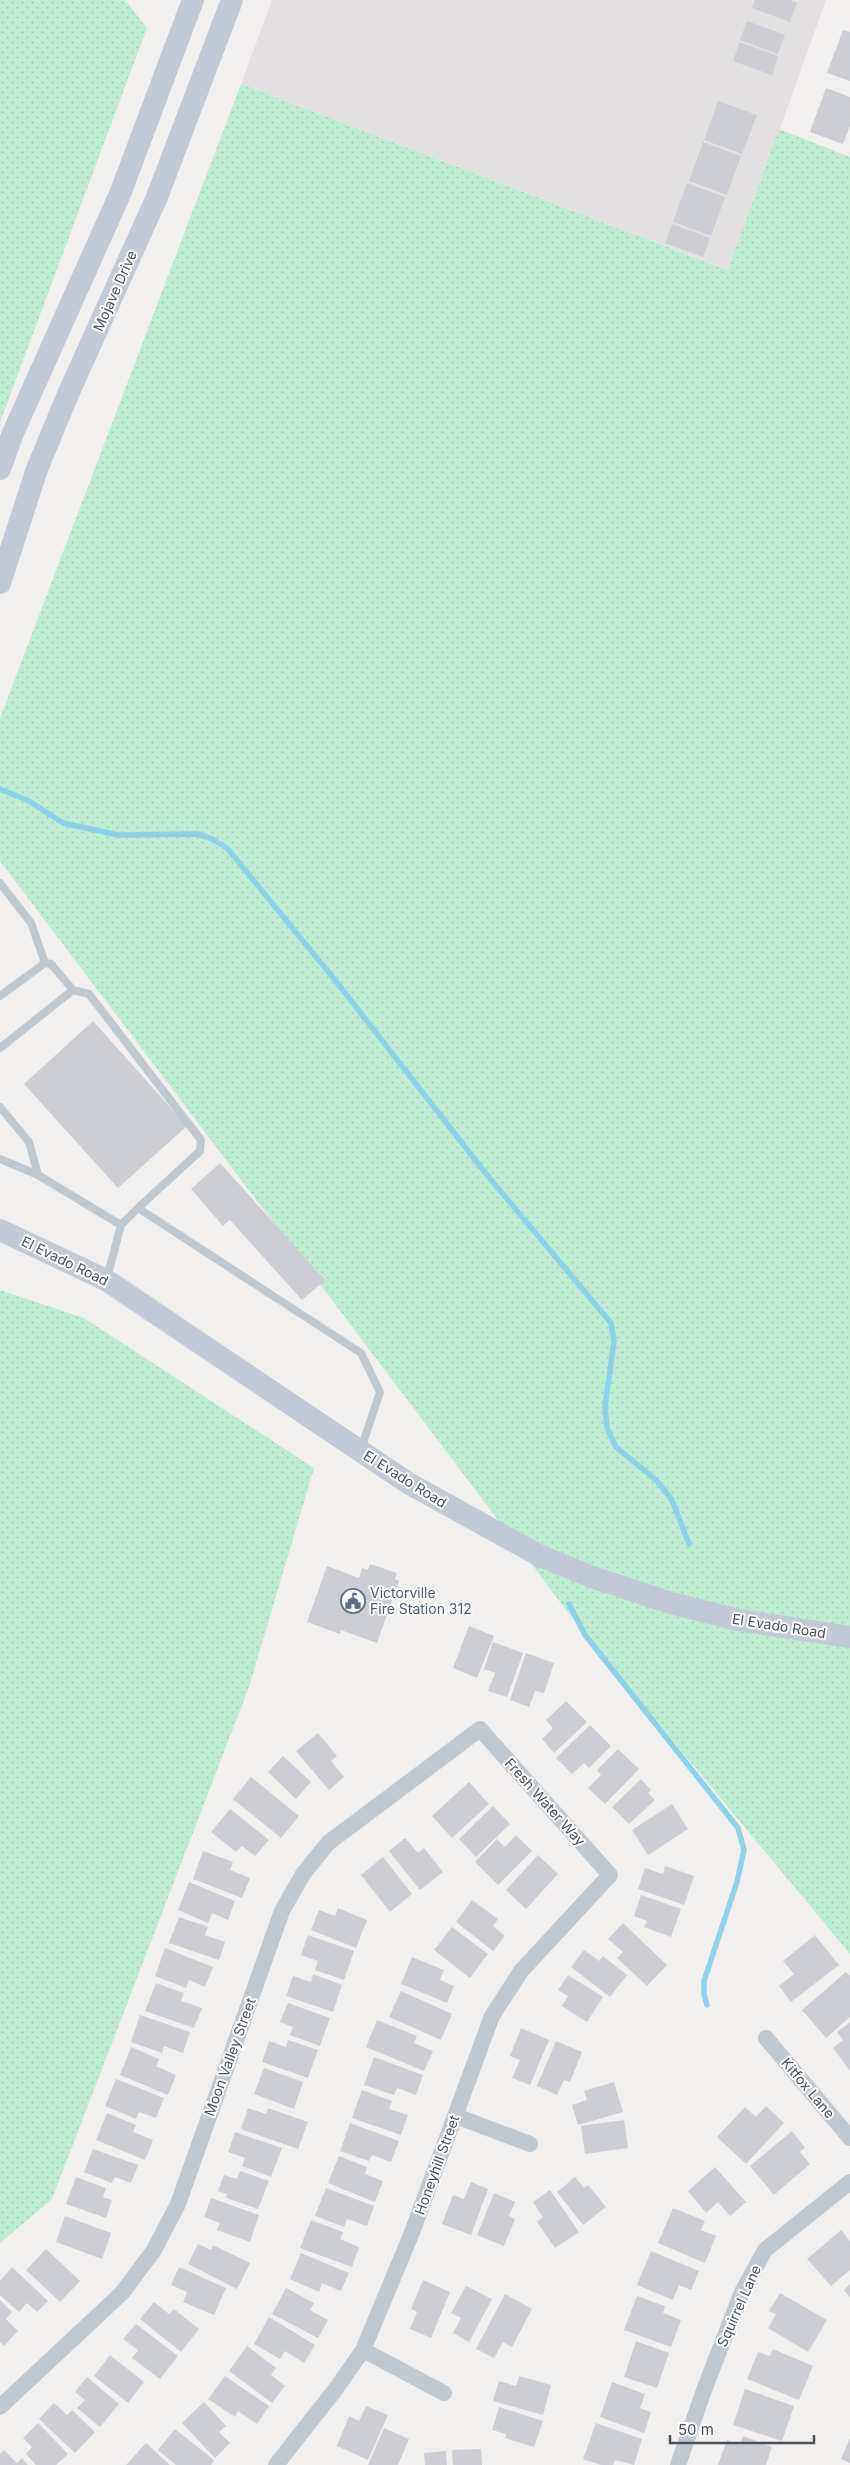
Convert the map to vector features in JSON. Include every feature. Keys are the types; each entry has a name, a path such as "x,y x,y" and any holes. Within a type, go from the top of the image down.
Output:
{"main road":[{"path":"0,469 13,433 120,194 193,0"},
{"name":"Mojave Drive","path":"0,583 37,469 69,392 157,197 232,0"},
{"name":"El Evado Road","path":"0,1230 106,1280 408,1483 480,1525 540,1556 594,1578 671,1603 738,1620 850,1636"}],"street":[{"name":"Fresh Water Way","path":"480,1729 610,1875"},
{"name":"Moon Valley Street","path":"0,2407 122,2294 154,2250 178,2204 282,1911 303,1874 328,1843 480,1729"},
{"name":"Honeyhill Street","path":"276,2465 335,2390 363,2350 411,2235 492,2016 521,1971 610,1875"},
{"name":"Kitfox Lane","path":"766,2038 850,2138"},
{"path":"456,2116 530,2144"},
{"name":"Squirrel Lane","path":"678,2465 704,2390 742,2292 765,2250 850,2182"},
{"path":"363,2350 444,2393"}],"lane":[{"path":"0,883 31,923 44,963"},
{"path":"0,996 44,963 51,964 72,990 89,994 201,1140 200,1151 121,1226 106,1280"},
{"path":"0,1048 72,990"},
{"path":"0,1107 29,1142 38,1175"},
{"path":"0,1159 38,1175 121,1226"},
{"path":"138,1208 361,1353 380,1392 361,1451"}],"shaded area":[{"path":"272,0 826,0 729,270 241,84"}],"green space":[{"path":"0,0 125,0 147,28 0,422"},
{"path":"241,84 728,270 779,129 850,157 850,1954 585,1635 0,861 0,718"},
{"path":"0,1290 84,1318 314,1468 249,1687 52,2199 0,2243"}],"building":[{"path":"755,0 790,0 797,3 790,22 752,8"},
{"path":"747,21 785,35 778,54 740,40"},
{"path":"843,30 850,32 850,81 827,73"},
{"path":"740,42 778,56 772,75 733,61"},
{"path":"826,88 850,97 850,126 843,144 810,132"},
{"path":"718,101 757,115 742,154 704,140"},
{"path":"703,142 741,156 727,195 689,181"},
{"path":"687,183 725,197 711,236 673,222"},
{"path":"672,224 710,238 703,257 665,243"},
{"path":"93,1021 187,1126 118,1188 24,1084"},
{"path":"220,1163 325,1280 302,1300 230,1220 223,1226 191,1189"},
{"name":"Victorville Fire Station 312","path":"370,1564 397,1573 395,1579 399,1581 377,1643 341,1630 340,1634 307,1622 327,1566 359,1578 362,1568 368,1570"},
{"path":"469,1626 494,1636 477,1678 453,1668"},
{"path":"493,1642 523,1653 507,1697 488,1691 495,1673 484,1669"},
{"path":"526,1653 554,1663 544,1693 535,1691 529,1707 510,1700"},
{"path":"566,1701 587,1722 554,1753 542,1739 553,1728 546,1720"},
{"path":"590,1725 611,1746 589,1768 584,1763 572,1774 556,1758"},
{"path":"318,1733 337,1756 331,1761 344,1777 329,1790 296,1751"},
{"path":"618,1749 639,1769 605,1804 588,1788 601,1775 597,1770"},
{"path":"283,1756 311,1782 296,1799 268,1772"},
{"path":"251,1777 299,1816 281,1838 233,1799"},
{"path":"641,1779 651,1790 648,1793 655,1800 629,1824 612,1807"},
{"path":"469,1782 489,1804 452,1838 432,1816"},
{"path":"672,1804 688,1829 648,1855 632,1830"},
{"path":"493,1806 510,1824 476,1857 459,1839"},
{"path":"230,1809 269,1840 255,1856 242,1846 236,1852 211,1832"},
{"path":"516,1835 532,1851 498,1885 475,1862 497,1839 505,1847"},
{"path":"405,1838 418,1853 424,1848 443,1872 420,1890 389,1851"},
{"path":"203,1851 233,1862 230,1870 250,1878 242,1898 193,1879"},
{"path":"538,1855 558,1874 526,1909 506,1890"},
{"path":"383,1857 412,1894 390,1912 361,1875"},
{"path":"665,1866 694,1876 684,1905 638,1889 645,1868 663,1874"},
{"path":"189,1882 235,1901 228,1920 212,1913 208,1923 178,1910"},
{"path":"641,1895 681,1909 671,1937 644,1927 647,1921 634,1916"},
{"path":"472,1900 498,1919 493,1926 505,1936 493,1951 456,1922"},
{"path":"338,1908 367,1920 356,1948 311,1930 319,1910 335,1916"},
{"path":"179,1917 208,1927 205,1935 225,1942 219,1960 169,1943"},
{"path":"623,1923 667,1965 647,1986 617,1958 623,1952 608,1939"},
{"path":"452,1927 488,1954 470,1978 434,1950"},
{"path":"308,1935 354,1951 344,1980 315,1970 318,1961 301,1955"},
{"path":"815,1935 839,1965 791,2002 779,1986 794,1974 783,1961"},
{"path":"165,1948 213,1967 205,1987 189,1980 186,1988 155,1976"},
{"path":"584,1950 599,1961 603,1956 627,1975 610,1997 571,1967"},
{"path":"412,1957 444,1970 440,1980 454,1986 447,2003 401,1984"},
{"path":"846,1972 850,1976 850,2017 826,2038 802,2010"},
{"path":"313,1974 342,1985 333,2012 286,1996 293,1976 311,1982"},
{"path":"568,1975 603,1997 587,2022 562,2006 568,1996 558,1990"},
{"path":"156,1983 184,1993 181,2001 202,2008 194,2028 145,2011"},
{"path":"401,1991 452,2014 441,2040 389,2017"},
{"path":"288,2003 330,2018 320,2046 290,2035 293,2027 280,2022"},
{"path":"140,2015 190,2032 183,2053 164,2046 162,2053 131,2042"},
{"path":"377,2020 417,2036 414,2043 433,2051 424,2071 366,2047"},
{"path":"850,2022 850,2071 833,2048 843,2040 837,2032"},
{"path":"521,2028 549,2040 530,2085 512,2078 520,2060 510,2056"},
{"path":"288,2040 318,2050 308,2078 262,2062 269,2041 286,2047"},
{"path":"556,2041 582,2052 570,2082 564,2080 557,2095 537,2086"},
{"path":"131,2047 159,2059 156,2066 176,2075 168,2095 120,2075"},
{"path":"374,2057 423,2075 416,2095 397,2088 394,2095 364,2085"},
{"path":"264,2068 303,2082 294,2109 254,2094"},
{"path":"116,2079 164,2098 156,2118 139,2112 136,2119 105,2106"},
{"path":"614,2082 623,2112 578,2125 572,2105 587,2100 584,2091"},
{"path":"362,2090 392,2101 389,2109 408,2115 401,2135 352,2118"},
{"path":"766,2106 784,2123 746,2164 717,2137 745,2107 756,2117"},
{"path":"248,2108 266,2114 268,2108 308,2122 298,2149 241,2129"},
{"path":"107,2113 136,2125 133,2132 153,2140 145,2160 96,2140"},
{"path":"624,2120 628,2148 585,2154 581,2126"},
{"path":"350,2123 399,2141 391,2162 372,2155 369,2161 340,2151"},
{"path":"792,2131 805,2148 800,2152 810,2164 774,2195 750,2166"},
{"path":"235,2132 282,2148 271,2177 242,2166 245,2158 228,2152"},
{"path":"93,2149 138,2165 131,2183 115,2177 112,2183 84,2172"},
{"path":"339,2156 367,2167 365,2174 383,2181 375,2202 328,2183"},
{"path":"715,2167 746,2202 730,2216 718,2202 706,2213 688,2191"},
{"path":"240,2171 269,2181 258,2209 226,2198 227,2194 218,2191 224,2175 237,2179"},
{"path":"76,2177 106,2188 103,2197 112,2200 106,2218 66,2204"},
{"path":"575,2177 584,2188 588,2185 606,2207 583,2225 557,2192"},
{"path":"471,2182 488,2189 471,2235 442,2224 453,2195 464,2199"},
{"path":"326,2188 374,2206 367,2226 347,2219 344,2227 315,2216"},
{"path":"550,2190 579,2232 555,2248 537,2222 543,2217 533,2202"},
{"path":"494,2193 515,2202 509,2216 515,2219 504,2246 477,2235"},
{"path":"211,2198 259,2215 250,2242 217,2230 220,2223 204,2217"},
{"path":"673,2208 705,2221 701,2230 716,2236 705,2263 658,2243"},
{"path":"65,2216 111,2233 102,2259 56,2242"},
{"path":"311,2220 343,2232 340,2239 359,2247 352,2267 300,2248"},
{"path":"841,2230 850,2241 850,2270 831,2286 807,2259"},
{"path":"198,2244 211,2250 213,2245 250,2263 237,2289 188,2264"},
{"path":"46,2249 80,2281 60,2302 26,2270"},
{"path":"651,2251 699,2271 691,2290 679,2285 673,2300 637,2285"},
{"path":"301,2253 349,2273 341,2291 322,2283 319,2292 290,2279"},
{"path":"12,2267 48,2301 37,2312 27,2303 19,2312 0,2295 0,2281"},
{"path":"179,2267 226,2288 214,2315 183,2302 187,2292 171,2285"},
{"path":"423,2280 450,2292 431,2338 410,2329 417,2312 411,2309"},
{"path":"850,2284 850,2297 844,2290"},
{"path":"466,2286 492,2299 469,2342 453,2333 461,2318 451,2313"},
{"path":"286,2288 314,2303 310,2310 328,2320 318,2338 272,2314"},
{"path":"780,2293 827,2320 808,2352 768,2328 776,2314 769,2311"},
{"path":"505,2294 532,2309 512,2347 503,2342 494,2358 476,2349"},
{"path":"637,2296 665,2306 663,2313 681,2320 671,2347 624,2330"},
{"path":"0,2300 12,2312 6,2319 18,2331 4,2346 0,2342"},
{"path":"154,2302 169,2314 174,2309 199,2329 181,2352 140,2319"},
{"path":"269,2317 315,2345 304,2363 285,2351 280,2359 254,2344"},
{"path":"136,2324 178,2356 160,2379 132,2358 138,2350 123,2339"},
{"path":"636,2341 669,2353 657,2388 624,2377"},
{"path":"247,2346 276,2368 271,2375 285,2386 272,2403 229,2371"},
{"path":"773,2349 813,2366 799,2400 747,2379 758,2352 770,2356"},
{"path":"110,2355 144,2382 128,2403 94,2376"},
{"path":"225,2376 269,2406 257,2424 238,2411 235,2417 208,2399"},
{"path":"519,2376 551,2385 543,2415 493,2401 499,2381 516,2386"},
{"path":"87,2377 119,2404 100,2427 77,2408 85,2400 75,2392"},
{"path":"612,2382 645,2394 640,2408 651,2412 644,2433 600,2417"},
{"path":"745,2389 794,2406 782,2441 733,2425"},
{"path":"204,2402 226,2426 219,2432 230,2443 215,2458 182,2423"},
{"path":"54,2403 67,2415 72,2410 95,2432 75,2453 39,2419"},
{"path":"366,2406 388,2415 368,2460 337,2446 349,2416 359,2421"},
{"path":"499,2407 543,2421 534,2447 505,2438 506,2434 492,2430"},
{"path":"38,2423 68,2454 56,2465 36,2465 26,2454 32,2447 23,2438"},
{"path":"596,2423 642,2439 634,2465 615,2460 613,2465 601,2465 583,2459"},
{"path":"384,2428 409,2439 398,2465 368,2465"},
{"path":"175,2429 214,2460 211,2465 176,2465 158,2450"},
{"path":"743,2436 772,2447 766,2465 718,2465 727,2440 740,2445"},
{"path":"850,2438 850,2463 841,2459"},
{"path":"146,2443 170,2465 126,2465"},
{"path":"481,2449 482,2465 453,2465 452,2450"},
{"path":"4,2450 17,2463 22,2458 28,2465 0,2465 0,2454"},
{"path":"446,2451 447,2465 425,2465 424,2453"}],"waterway":[{"path":"0,789 29,801 63,823 118,835 198,834 212,839 227,848 335,980 487,1175 611,1323 614,1341 605,1407 607,1428 616,1447 657,1481 672,1500 689,1544"},
{"path":"569,1604 585,1635 738,1828 744,1850 737,1882 704,1981 704,1994 707,2005"}],"place":[{"name":"Victorville Fire Station 312","path":"353,1601"}]}
